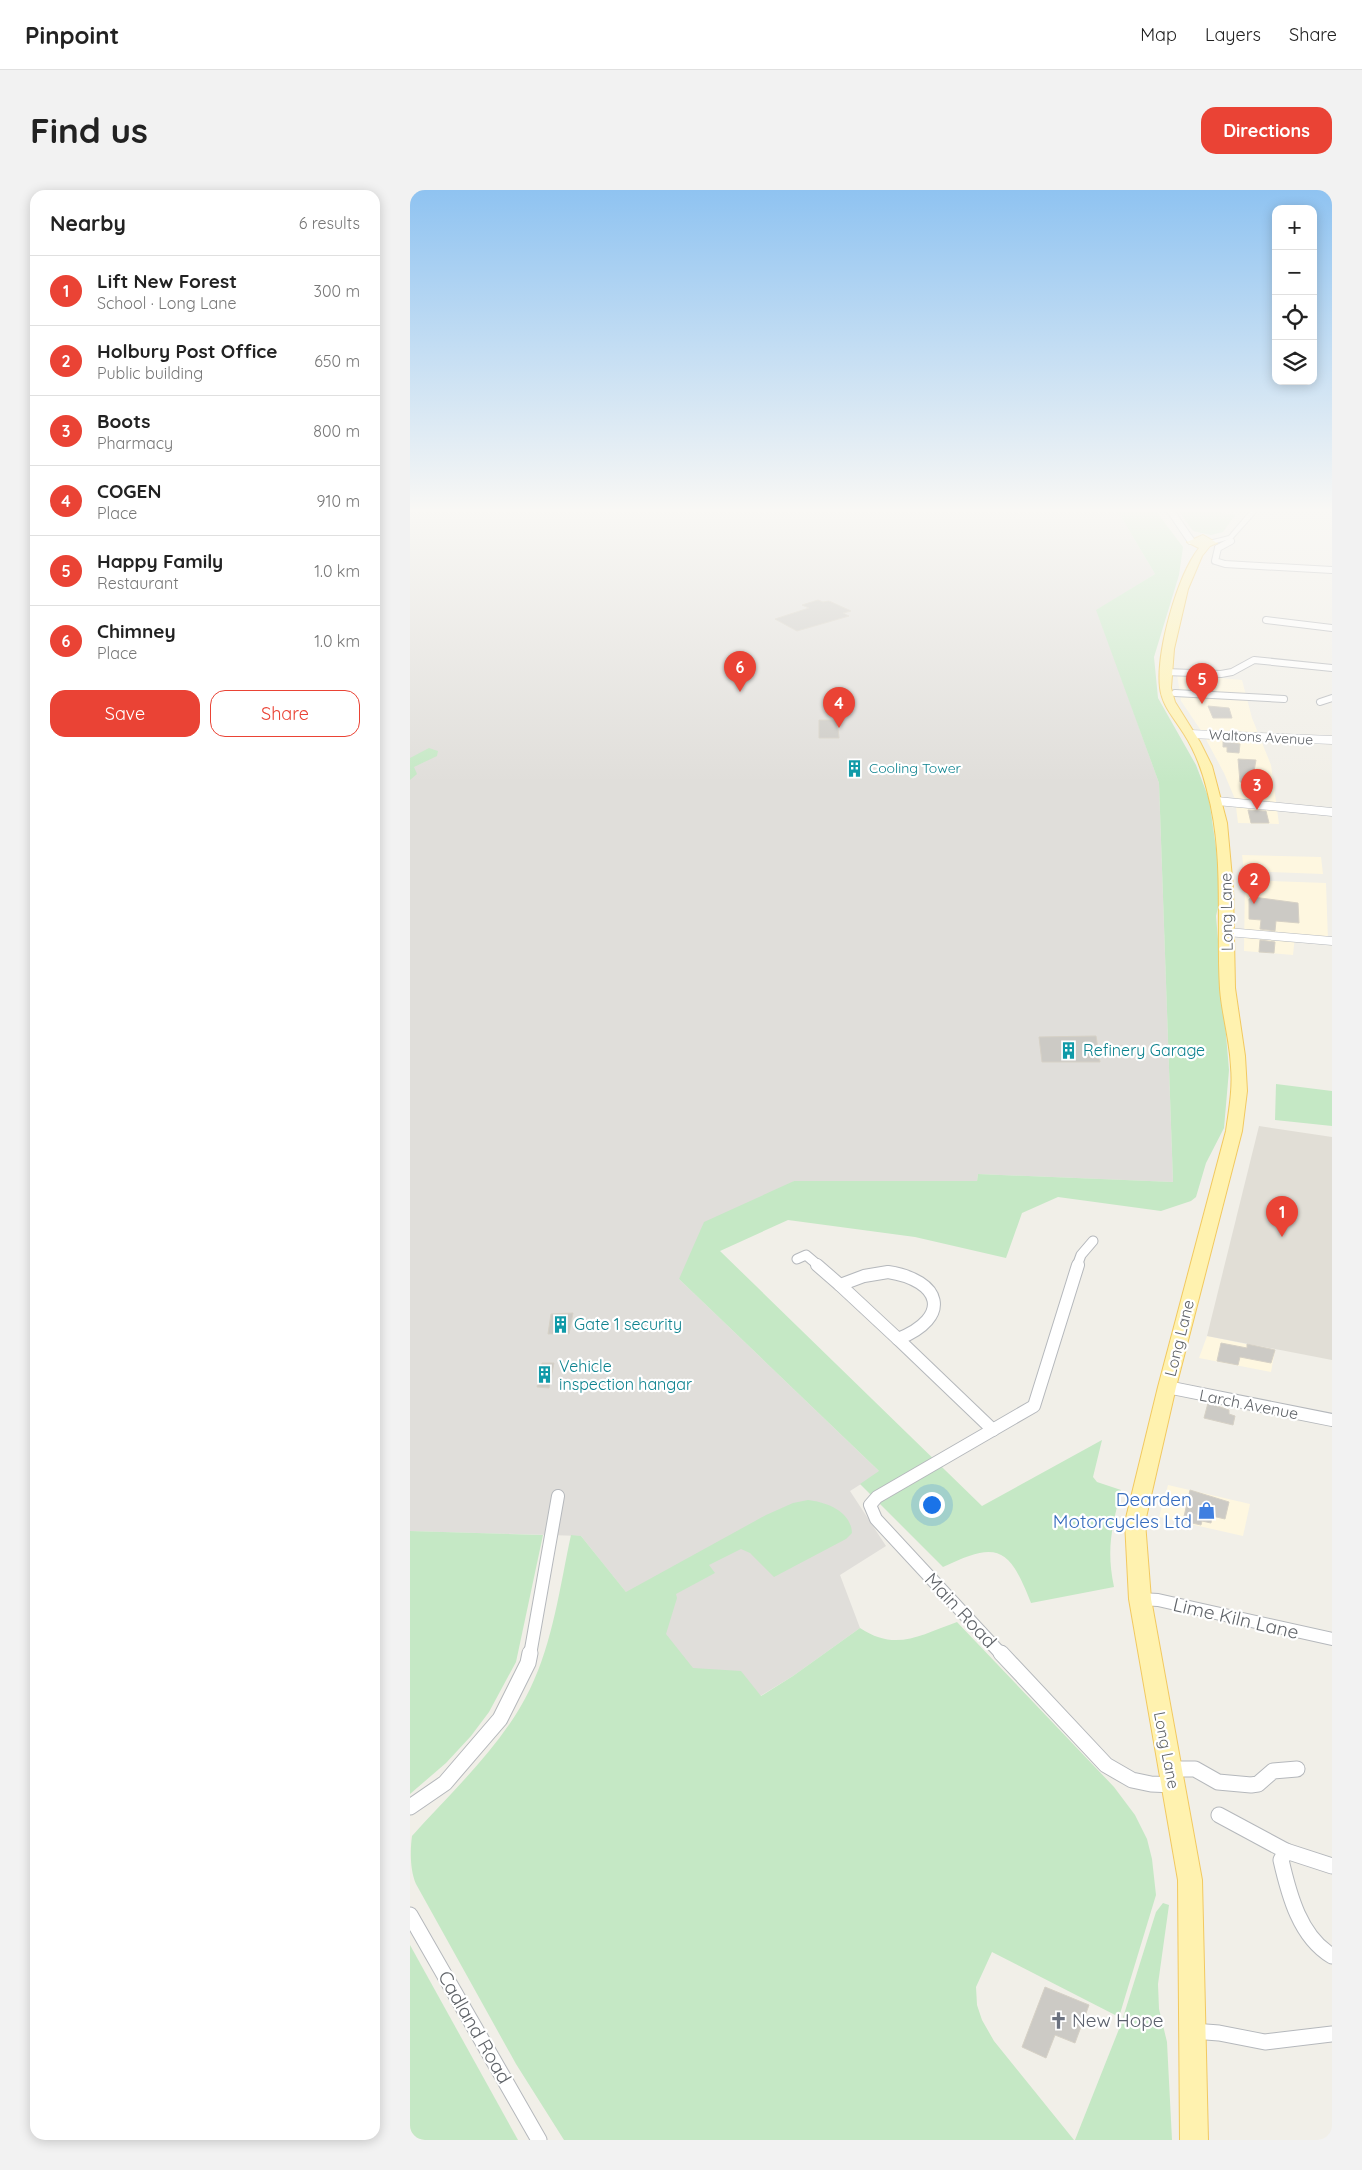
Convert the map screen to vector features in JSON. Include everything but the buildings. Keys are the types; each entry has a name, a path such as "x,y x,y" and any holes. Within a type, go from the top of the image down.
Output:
{"main road":[{"name":"Long Lane","path":"1181,601 1166,659 1164,682 1168,699 1190,734 1206,766 1217,801 1228,890 1227,978 1240,1069 1234,1131 1167,1387 1135,1522 1140,1599 1190,1880 1194,2140"}],"street":[{"path":"1266,620 1332,628"},
{"path":"1165,672 1221,674 1232,672 1254,660 1332,668"},
{"path":"1175,693 1277,702 1284,699"},
{"path":"1320,702 1332,698"},
{"name":"Waltons Avenue","path":"1190,734 1332,740"},
{"path":"1217,801 1332,812"},
{"path":"1227,932 1332,941"},
{"path":"806,1255 898,1339 993,1430 1025,1413 1037,1403 1081,1255 1093,1241"},
{"path":"840,1285 865,1275 889,1272 906,1275 925,1286 934,1301 933,1314 920,1328 898,1339"},
{"name":"Larch Avenue","path":"1167,1387 1332,1420"},
{"name":"Main Road","path":"993,1430 878,1497 870,1505 873,1514 1096,1757 1116,1773 1134,1782 1146,1785 1172,1777"},
{"path":"410,1807 445,1783 500,1719 528,1663 558,1496"},
{"name":"Lime Kiln Lane","path":"1140,1599 1158,1600 1332,1640"},
{"path":"1172,1777 1195,1769 1218,1782 1255,1785 1271,1772 1282,1769 1297,1769"},
{"path":"1219,1815 1234,1821 1286,1852 1332,1866"},
{"path":"1286,1852 1281,1860 1305,1930 1316,1947 1332,1956"},
{"name":"Cadland Road","path":"410,1915 540,2140"},
{"path":"1192,2030 1265,2042 1332,2034"}],"shaded area":[{"path":"410,601 1112,601 1097,610 1159,783 1173,1182 978,1174 977,1181 794,1181 679,1279 880,1472 850,1491 886,1546 840,1575 860,1628 793,1676 726,1717 581,1536 410,1531"},
{"path":"1177,674 1242,680 1252,718 1271,765 1279,824 1238,823 1235,799 1224,773 1202,732 1181,701"},
{"path":"1242,855 1321,857 1323,874 1244,871"},
{"path":"1245,880 1326,883 1328,941 1295,936 1293,955 1244,951"},
{"path":"1259,1126 1332,1137 1332,1360 1207,1336"},
{"path":"1207,1336 1275,1350 1271,1372 1199,1358"},
{"path":"1168,1485 1250,1504 1243,1536 1159,1517"}],"green space":[{"path":"1111,601 1171,601 1154,657 1158,698 1196,765 1209,799 1222,890 1216,916 1229,1070 1224,1128 1206,1163 1196,1197 1191,1201 1161,1211 1058,1197 1022,1213 1006,1258 915,1237 788,1220 720,1251 982,1506 1102,1440 1093,1477 1097,1482 1121,1490 1110,1549 1114,1587 1031,1603 1016,1570 1008,1560 999,1554 989,1552 976,1554 943,1567 860,1484 879,1471 679,1279 704,1222 794,1181 977,1181 978,1174 1173,1182 1159,783 1096,610"},
{"path":"429,748 438,751 437,756 414,767 417,774 410,780 410,758"},
{"path":"1276,1084 1332,1091 1332,1126 1275,1120"},
{"path":"808,1500 830,1506 842,1513 851,1525 852,1533 846,1539 774,1577 750,1553 741,1549 709,1565 715,1573 676,1594 677,1598 666,1634 693,1668 741,1671 761,1696 793,1676 860,1628 885,1639 897,1640 920,1636 957,1622 1114,1787 1135,1815 1147,1839 1152,1859 1156,1895 1119,2017 992,1952 976,1987 977,2005 982,2020 994,2041 1074,2140 564,2140 516,2064 416,1884 411,1860 412,1836 492,1748 519,1710 538,1671 550,1633 571,1535 581,1536 626,1592 766,1515 793,1503"},
{"path":"410,1531 543,1535 516,1662 489,1712 471,1736 446,1763 410,1794"},
{"path":"1163,1903 1169,1905 1158,1984 1159,2009 1167,2042 1172,2140 1075,2140 1121,2024 1156,1912"},
{"path":"410,1945 518,2140 410,2140"}],"place":[{"name":"Chimney","path":"740,692"},
{"name":"Happy Family","path":"1202,704"},
{"name":"COGEN","path":"839,728"},
{"name":"Cooling Tower","path":"855,768"},
{"name":"Boots","path":"1257,810"},
{"name":"Holbury Post Office","path":"1254,904"},
{"name":"Refinery Garage","path":"1069,1050"},
{"name":"Lift New Forest","path":"1282,1237"},
{"name":"Gate 1 security","path":"560,1324"},
{"name":"Vehicle inspection hangar","path":"545,1375"},
{"name":"Dearden Motorcycles Ltd","path":"1206,1510"},
{"name":"New Hope","path":"1058,2020"}]}
